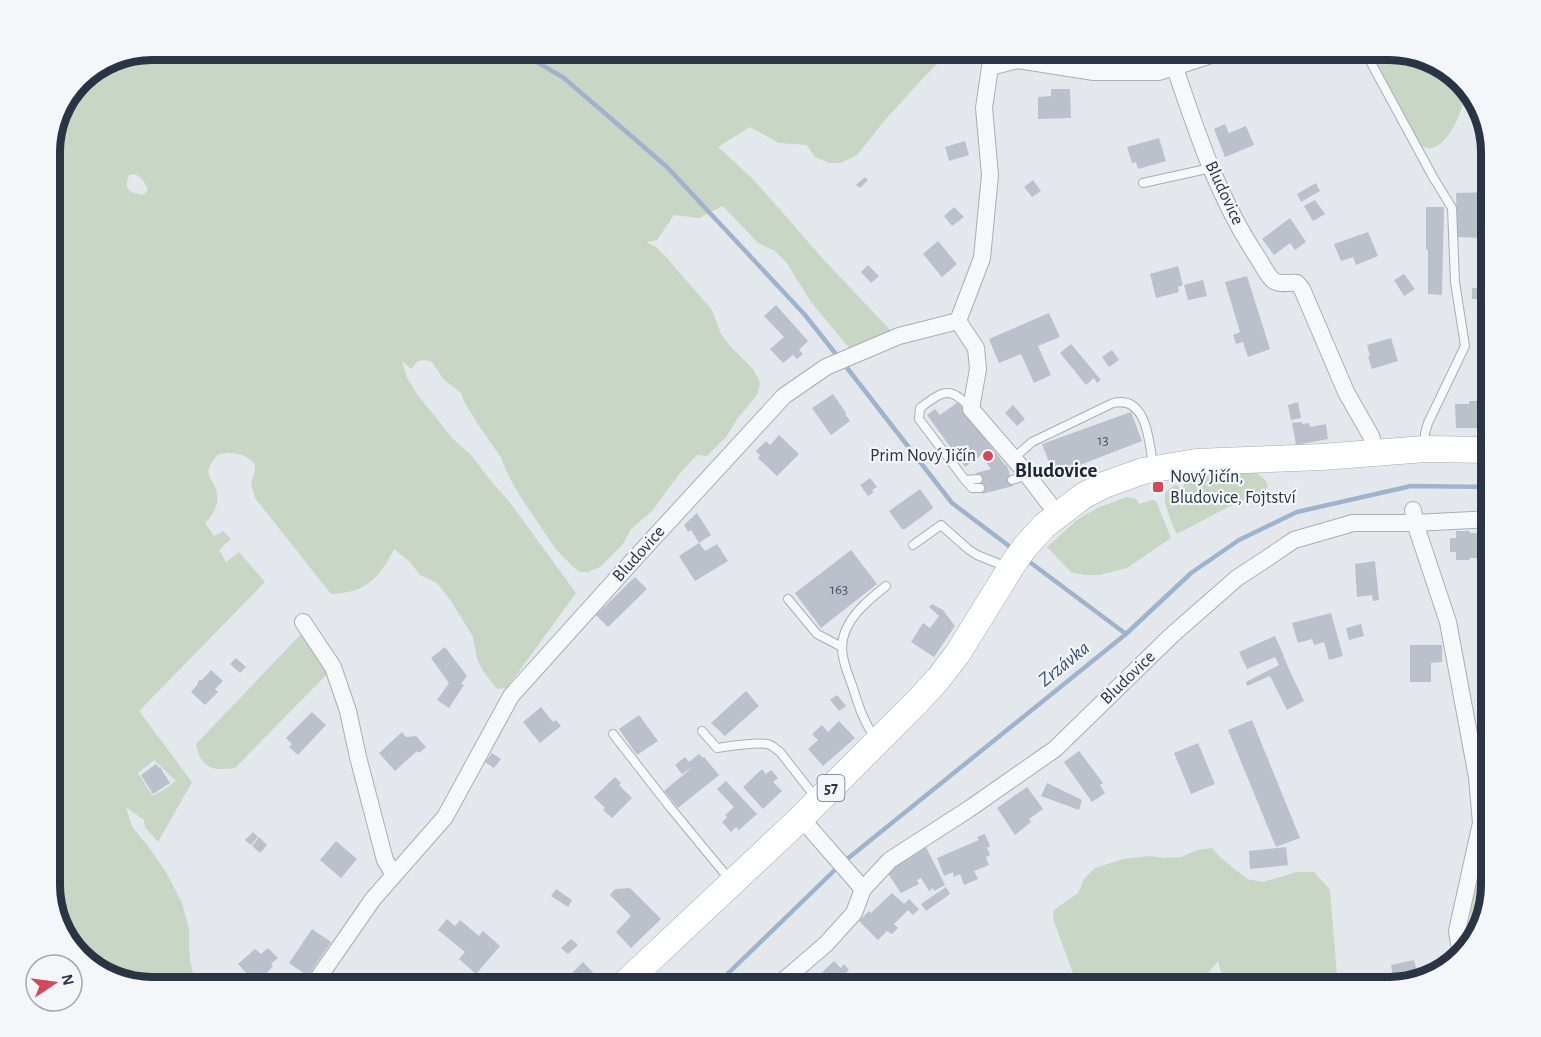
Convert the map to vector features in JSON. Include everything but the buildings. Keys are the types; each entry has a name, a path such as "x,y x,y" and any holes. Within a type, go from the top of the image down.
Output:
{"main road":[{"name":"57","path":"632,977 809,809 917,702 950,665 1016,560 1037,532 1083,496 1104,485 1143,471 1175,464 1425,450 1481,450"}],"street":[{"path":"1058,515 1016,470 971,409 978,369 976,348 958,321 982,258 990,176 984,108 990,68 1018,60 1094,72 1159,72 1198,60"},
{"name":"Bludovice","path":"1175,68 1211,168 1244,236 1272,278 1280,284 1297,283 1302,289 1346,392 1371,436 1376,453"},
{"name":"Bludovice","path":"319,977 373,899 445,817 511,696 784,396 826,367 899,336 958,321"},
{"path":"1414,517 1448,622 1477,777 1481,823 1457,931 1459,944"},
{"name":"Bludovice","path":"788,977 826,944 854,913 859,884 890,860 1055,749 1172,635 1237,578 1294,540 1353,523 1414,517 1481,519"},
{"path":"303,622 333,667 348,711 385,860 394,875"},
{"path":"809,809 828,849 859,884"}],"lane":[{"path":"1369,60 1452,208 1455,282 1465,346 1428,423 1425,433 1425,450"},
{"path":"1143,183 1211,168"},
{"path":"971,409 961,398 952,393 939,394 920,408 919,418 965,480 979,483"},
{"path":"1016,470 1032,441 1113,403 1124,402 1134,405 1140,412 1147,432 1154,468"},
{"path":"914,545 941,525 976,555 1016,560"},
{"path":"878,741 865,723 860,710 843,658 842,647 844,635 864,603 886,586"},
{"path":"788,599 817,634 842,647"},
{"path":"702,731 717,748 759,744 773,746 780,752 809,809"},
{"path":"613,734 669,806 733,882"}],"green space":[{"path":"152,60 941,60 885,120 857,155 841,163 829,163 815,157 807,145 779,143 750,127 718,147 753,179 824,260 892,332 850,349 811,302 786,262 775,251 758,243 723,206 699,218 674,215 657,240 646,242 656,247 665,256 712,310 721,334 754,370 760,383 757,395 737,419 726,437 707,456 697,455 680,473 652,511 631,529 623,544 600,567 580,572 555,548 520,496 500,456 466,405 460,392 444,380 432,362 418,361 411,369 402,361 406,376 417,394 453,439 471,455 511,504 576,593 507,688 497,689 483,671 477,659 473,637 437,583 420,575 410,562 394,549 383,569 370,582 353,591 331,594 255,498 251,483 255,464 247,457 238,454 217,455 210,465 209,476 217,492 217,502 212,515 205,523 214,536 223,531 231,539 219,550 226,562 239,552 265,582 139,711 192,782 158,842 145,827 144,820 126,807 132,827 166,872 182,903 189,929 190,960 194,977 152,977 122,972 101,962 83,946 67,920 60,891 60,146 69,111 79,96 106,72 122,65","holes":["135,174 143,180 148,190 143,195 127,187 129,175","154,760 176,781 153,796 138,773"]},
{"path":"1373,60 1401,61 1419,65 1440,75 1458,91 1464,99 1455,124 1444,140 1429,148 1418,144"},
{"path":"1257,473 1268,486 1263,492 1234,504 1177,534 1165,503 1165,495 1169,489 1176,484 1180,488 1184,486 1183,480 1219,474"},
{"path":"1127,497 1136,499 1139,504 1156,501 1171,538 1127,568 1099,575 1071,572 1047,547 1077,520 1097,508"},
{"path":"304,631 329,672 235,768 220,769 204,763 196,744"},
{"path":"1212,848 1247,879 1263,882 1297,872 1314,872 1330,890 1337,977 1222,977 1218,961 1208,973 1201,977 1074,977 1053,919 1054,910 1078,893 1084,879 1095,868 1123,859 1150,856 1181,857 1197,850"},
{"path":"1481,867 1480,897 1469,931 1471,907"}],"waterway":[{"path":"533,60 564,78 667,167 805,315 839,358"},
{"path":"844,364 952,503 1013,549"},
{"name":"Zrzávka","path":"724,977 841,864 1126,634 1191,573 1239,540 1297,512 1411,486 1481,487"},
{"path":"1027,560 1126,634"}],"place":[{"name":"Prim Nový Jičín","path":"988,456"},
{"name":"Nový Jičín, Bludovice, Fojtství","path":"1158,487"}],"district":[{"name":"Bludovice","path":"1056,470"}]}
